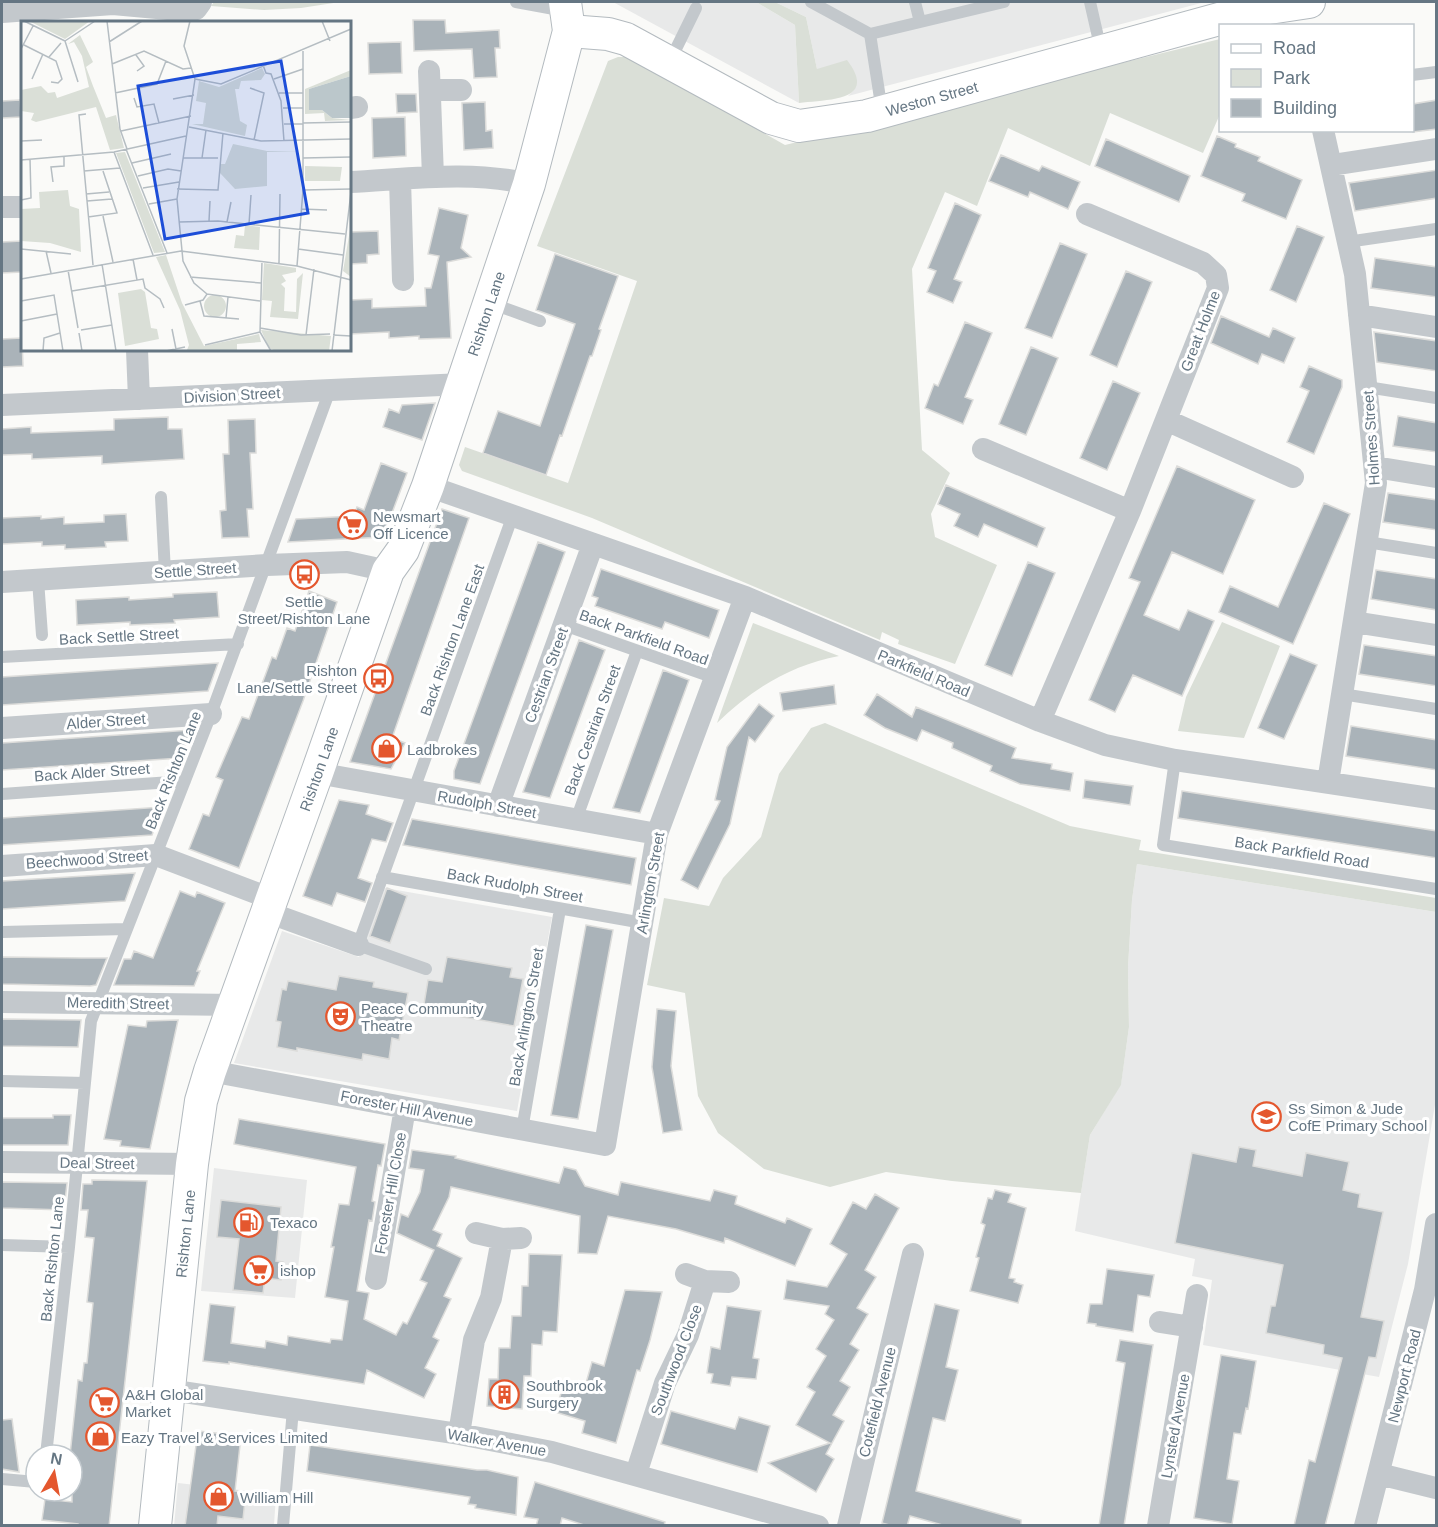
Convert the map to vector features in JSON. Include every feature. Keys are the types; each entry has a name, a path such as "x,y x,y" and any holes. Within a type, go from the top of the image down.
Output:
{"street":[{"name":"Weston Street","path":"1223,24 1307,2"},
{"path":"2,12 113,4 195,6"},
{"name":"Weston Street","path":"567,15 670,61 771,118 792,125 810,126 882,112 1102,52 1219,25"},
{"name":"Rishton Lane","path":"155,1526 192,1164 201,1101 388,571 403,550 464,384 529,184 567,15"},
{"path":"433,177 430,81 461,90"},
{"name":"Holmes Street","path":"1324,132 1355,274 1376,483 1328,782"},
{"path":"1332,165 1437,149"},
{"path":"351,182 433,177 494,177 529,184"},
{"path":"400,179 403,280"},
{"path":"2,207 21,207"},
{"name":"Great Holme","path":"1040,721 1130,511 1216,293 1218,281 1216,275 1203,263 1087,214"},
{"path":"1359,315 1437,327"},
{"path":"136,351 140,399"},
{"name":"Division Street","path":"2,405 464,384"},
{"path":"1166,420 1293,477"},
{"path":"983,450 1130,511"},
{"path":"1375,467 1437,477"},
{"name":"Parkfield Road","path":"428,486 745,597 1105,746 1175,760 1437,799"},
{"name":"Cestrian Street","path":"498,806 593,544"},
{"name":"Settle Street","path":"2,582 347,562 388,571"},
{"name":"Arlington Street","path":"605,1145 657,834 745,597"},
{"path":"1354,622 1437,635"},
{"name":"Alder Street","path":"2,728 212,714"},
{"name":"Rudolph Street","path":"318,773 657,834"},
{"name":"Beechwood Street","path":"2,866 156,855 358,945"},
{"name":"Meredith Street","path":"2,1002 235,1005"},
{"name":"Forester Hill Avenue","path":"210,1071 605,1145"},
{"name":"Forester Hill Close","path":"376,1279 405,1108"},
{"name":"Deal Street","path":"2,1162 192,1164"},
{"name":"Newport Road","path":"1365,1526 1431,1291 1437,1224"},
{"path":"459,1434 474,1340 512,1238 476,1233"},
{"name":"Cotefield Avenue","path":"848,1526 916,1281 913,1254"},
{"name":"Southwood Close","path":"636,1474 665,1383 688,1335 696,1277 729,1282"},
{"name":"Lynsted Avenue","path":"1158,1526 1197,1295"},
{"path":"1160,1322 1192,1327"},
{"name":"Walker Avenue","path":"170,1390 459,1434 552,1452 818,1526"},
{"path":"1379,1474 1437,1488"}],"lane":[{"path":"516,2 567,15"},
{"path":"811,2 870,34 1004,2"},
{"path":"915,2 920,22"},
{"path":"1090,2 1102,52"},
{"path":"670,61 696,8"},
{"path":"870,34 882,112"},
{"path":"1414,75 1437,72"},
{"path":"1347,242 1437,229"},
{"path":"490,303 540,321"},
{"path":"1367,387 1437,398"},
{"name":"Back Rishton Lane","path":"47,1443 91,1021 212,714 330,390"},
{"path":"161,497 165,572"},
{"name":"Back Rishton Lane East","path":"358,945 513,515"},
{"path":"1367,542 1437,553"},
{"path":"38,580 42,635"},
{"name":"Back Parkfield Road","path":"564,625 715,678"},
{"name":"Back Settle Street","path":"2,657 237,644"},
{"name":"Back Cestrian Street","path":"576,820 638,651"},
{"path":"1342,694 1437,709"},
{"name":"Back Parkfield Road","path":"1175,760 1163,845 1437,889"},
{"name":"Back Alder Street","path":"2,794 185,781"},
{"name":"Back Rudolph Street","path":"382,877 643,923"},
{"name":"Back Arlington Street","path":"522,1130 560,909"},
{"path":"2,933 126,929"},
{"path":"358,945 426,969"},
{"path":"2,1081 85,1083"},
{"path":"2,1245 69,1247"},
{"path":"283,1526 293,1409"},
{"path":"2,1479 24,1481"}],"shaded area":[{"path":"613,2 756,2 795,25 799,103"},
{"path":"775,2 1205,2 848,96 854,90 817,69 806,17"},
{"name":"Ss Simon & Jude CofE Primary School","path":"1137,864 1436,912 1436,1099 1408,1264 1379,1377 1203,1345 1212,1280 1192,1276 1195,1259 1075,1231 1090,1135 1121,1084 1129,1027 1128,967 1132,900"},
{"path":"385,888 552,917 517,1111 234,1063 282,931 359,957"},
{"path":"214,1168 307,1180 295,1298 201,1291"},
{"path":"178,1483 276,1494 274,1525 174,1526"}],"green space":[{"path":"214,2 340,2 301,8 264,10 211,6"},
{"path":"756,2 775,2 806,17 817,69 847,60 855,74 857,84 853,91 835,99 799,103 795,25"},
{"path":"1219,39 1219,116 1203,153 1110,113 1090,166 1008,128 977,206 945,192 912,269 922,450 950,473 931,514 935,537 997,565 955,664 898,644 899,640 882,632 880,640 592,518 462,471 459,465 465,447 568,483 637,281 537,246 608,61 618,57 630,57 785,145"},
{"path":"1222,622 1280,646 1244,738 1178,731 1186,697"},
{"path":"753,623 839,656 805,665 773,680 744,699 717,723"},
{"path":"825,723 1070,826 1141,840 1139,850 1436,898 1436,912 1137,864 1132,900 1128,967 1129,1027 1121,1085 1090,1135 1081,1193 952,1181 886,1172 830,1187 764,1169 718,1133 698,1096 685,993 647,985 664,898 709,906 723,878 761,837 779,774 811,728"}],"building":[{"path":"413,20 445,20 446,33 499,30 500,48 495,48 497,77 474,78 472,49 414,51"},
{"path":"401,42 402,73 369,74 368,43"},
{"path":"396,94 416,94 417,112 397,113"},
{"path":"20,100 21,117 2,118 2,101"},
{"path":"1437,100 1437,129 1414,132 1414,104"},
{"path":"485,102 486,131 492,130 493,148 464,150 462,103"},
{"path":"405,117 406,156 373,158 372,118"},
{"path":"1217,136 1236,144 1235,147 1260,157 1258,161 1302,180 1286,219 1242,201 1245,194 1201,176"},
{"path":"1106,139 1190,176 1179,202 1095,166"},
{"path":"1001,155 1039,171 1042,166 1080,182 1068,209 1030,192 1028,197 989,181"},
{"path":"1437,170 1437,198 1355,211 1349,183"},
{"path":"955,203 981,215 954,279 962,282 953,303 927,292 936,271 928,268"},
{"path":"439,208 468,215 461,248 471,257 447,262 451,338 419,339 419,336 389,338 389,332 351,334 351,300 372,299 372,308 426,306 425,288 431,288 439,256 428,254"},
{"path":"1297,226 1324,237 1296,302 1270,290"},
{"path":"378,231 379,254 367,255 367,263 351,264 351,232"},
{"path":"21,241 21,272 2,273 2,242"},
{"path":"1060,243 1087,254 1052,338 1025,328"},
{"path":"555,254 618,276 592,356 590,356 546,475 483,453 498,411 540,426 575,324 536,310"},
{"path":"1375,258 1437,267 1437,297 1371,288"},
{"path":"1126,271 1152,282 1117,367 1090,355"},
{"path":"1221,316 1269,337 1273,328 1295,338 1284,363 1262,354 1258,364 1211,343"},
{"path":"965,322 992,333 965,397 973,400 963,424 925,408 934,384 938,386"},
{"path":"1374,332 1437,341 1437,371 1377,362"},
{"path":"21,338 23,366 2,367 2,339"},
{"path":"1031,347 1058,358 1026,435 999,424"},
{"path":"1309,366 1342,380 1342,387 1314,454 1287,442 1309,391 1300,387"},
{"path":"1113,381 1140,393 1107,470 1080,458"},
{"path":"435,403 422,440 383,427 389,409 399,413 402,405"},
{"path":"1398,416 1437,423 1437,452 1393,446"},
{"path":"168,417 168,429 182,429 184,459 102,464 102,456 32,459 32,454 2,455 2,429 31,427 31,433 114,430 114,419"},
{"path":"255,419 256,453 250,453 253,509 247,509 249,537 222,538 220,511 226,510 223,454 229,454 228,420"},
{"path":"381,463 407,473 383,537 288,542 296,519 354,516 357,507 364,510"},
{"path":"1177,466 1255,500 1223,574 1172,552 1144,615 1179,630 1188,610 1214,621 1182,696 1133,675 1115,712 1089,700 1140,582 1129,578"},
{"path":"946,485 1045,528 1037,547 984,524 978,537 954,526 960,514 938,504"},
{"path":"1388,493 1437,500 1437,530 1383,522"},
{"path":"1324,503 1350,514 1293,644 1219,612 1230,586 1278,607"},
{"path":"442,509 469,518 392,738 405,743 391,769 350,762"},
{"path":"126,514 128,541 105,542 106,547 65,549 65,545 42,546 42,542 2,544 2,518 64,517 64,524 104,522 104,515"},
{"path":"538,542 565,552 480,784 454,779 454,771"},
{"path":"1028,562 1055,573 1012,676 985,665"},
{"path":"601,569 719,610 709,638 665,622 662,629 595,606 598,598 592,596"},
{"path":"1376,570 1437,579 1437,610 1371,599"},
{"path":"309,591 337,602 303,701 239,868 189,849 203,814 209,816 223,780 216,777 242,717 249,719 272,657 276,659 287,628 295,631"},
{"path":"217,592 219,617 174,620 175,623 130,625 130,622 77,625 76,600 129,597 129,600 173,597 173,594"},
{"path":"579,640 605,650 550,798 523,792"},
{"path":"1364,645 1437,656 1437,686 1359,674"},
{"path":"1290,654 1317,665 1284,739 1258,728"},
{"path":"218,663 208,691 2,705 2,677"},
{"path":"663,670 689,680 640,813 613,808"},
{"path":"834,685 836,704 783,711 780,693"},
{"path":"877,694 912,717 916,707 1016,748 1012,758 1052,764 1051,769 1073,773 1070,791 1020,784 990,771 992,766 952,748 953,743 922,730 917,741 885,728 864,715"},
{"path":"759,704 774,716 755,742 749,737 730,824 698,889 681,880 720,801 715,800 727,747"},
{"path":"1351,726 1437,740 1437,770 1346,756"},
{"path":"191,730 181,758 2,770 2,743"},
{"path":"1085,780 1133,786 1130,805 1083,798"},
{"path":"1182,791 1437,831 1437,858 1178,818"},
{"path":"339,800 369,805 366,814 393,823 386,842 372,839 358,878 372,883 365,902 337,893 332,906 303,896"},
{"path":"162,807 152,835 2,845 2,818"},
{"path":"412,819 636,858 631,885 403,845"},
{"path":"135,873 125,901 2,909 2,881"},
{"path":"387,888 407,896 390,943 370,936"},
{"path":"180,891 195,897 197,892 225,903 197,971 200,971 194,986 114,985 124,959 131,959 134,951 153,958"},
{"path":"586,925 613,930 578,1119 551,1115"},
{"path":"2,957 107,958 96,985 90,986 2,984"},
{"path":"447,957 512,968 510,977 523,979 514,1026 423,1010 428,980 442,982"},
{"name":"Peace Community Theatre","path":"339,976 374,982 373,987 408,993 399,1040 392,1038 389,1059 363,1054 362,1060 297,1048 297,1051 277,1047 281,1022 276,1021 282,989 286,990 288,981 336,990"},
{"path":"657,1009 676,1011 671,1066 682,1130 663,1133 652,1067"},
{"path":"2,1019 81,1020 78,1047 2,1046"},
{"path":"178,1020 150,1149 120,1146 121,1141 104,1139 128,1025 146,1027 147,1021"},
{"path":"53,1115 71,1115 68,1145 2,1145 2,1118 53,1118"},
{"path":"239,1119 385,1144 381,1166 378,1165 372,1201 375,1202 372,1221 369,1220 357,1291 369,1293 364,1319 396,1335 403,1322 407,1324 427,1283 420,1280 434,1250 397,1233 401,1214 408,1217 420,1192 424,1170 409,1168 412,1150 456,1156 455,1158 559,1183 564,1167 576,1170 585,1186 618,1195 621,1182 710,1201 714,1190 737,1196 735,1204 785,1223 787,1218 812,1229 795,1266 725,1238 724,1243 676,1229 608,1216 597,1254 578,1253 580,1216 451,1187 449,1197 433,1230 442,1234 437,1246 462,1258 444,1296 451,1299 433,1337 439,1340 425,1368 436,1374 424,1398 367,1370 364,1384 229,1362 229,1364 203,1361 210,1304 235,1307 231,1343 265,1348 266,1341 287,1345 288,1336 330,1343 331,1339 342,1340 348,1301 325,1297 339,1204 349,1205 356,1167 234,1144"},
{"path":"1239,1147 1256,1150 1253,1166 1302,1176 1306,1153 1349,1162 1343,1190 1360,1194 1358,1207 1383,1212 1361,1317 1384,1321 1376,1358 1369,1357 1325,1526 1294,1526 1309,1460 1315,1462 1342,1358 1323,1354 1324,1345 1266,1333 1271,1306 1275,1306 1283,1265 1175,1243 1192,1153 1236,1162"},
{"path":"92,1180 147,1181 109,1526 78,1526 78,1524 42,1520 44,1503 84,1503 84,1443 71,1443 78,1380 82,1381 84,1363 87,1363 93,1303 87,1302 94,1238 85,1237 88,1210 81,1210 83,1184 92,1184"},
{"path":"2,1182 67,1183 64,1210 2,1208"},
{"path":"995,1190 1011,1194 1008,1202 1026,1208 1009,1278 1023,1285 1018,1303 970,1291 985,1225 981,1223 988,1198 992,1199"},
{"path":"875,1194 899,1208 865,1270 876,1277 857,1308 868,1314 850,1344 859,1350 840,1381 850,1387 833,1415 844,1421 826,1454 834,1459 816,1492 768,1463 830,1443 796,1425 815,1392 807,1387 826,1356 816,1349 834,1320 825,1314 829,1306 784,1299 787,1280 827,1287 847,1254 830,1244 853,1202 866,1209"},
{"path":"221,1200 281,1207 276,1261 283,1262 281,1280 265,1278 263,1293 233,1290 239,1239 217,1237"},
{"path":"529,1254 562,1255 557,1332 543,1331 542,1345 532,1344 531,1376 524,1376 522,1409 487,1406 489,1379 498,1379 499,1348 510,1348 512,1316 521,1316 522,1286 528,1286"},
{"path":"1107,1269 1154,1275 1150,1297 1138,1295 1133,1332 1087,1323 1090,1304 1102,1304"},
{"path":"625,1290 662,1292 650,1340 640,1371 637,1370 616,1443 582,1433 585,1421 555,1412 564,1384 584,1390 592,1362 604,1366"},
{"path":"935,1304 959,1310 946,1367 958,1370 945,1421 933,1418 916,1491 1021,1520 1021,1526 946,1526 910,1516 907,1526 882,1523"},
{"path":"727,1306 761,1311 753,1358 759,1359 756,1379 732,1377 730,1386 711,1383 713,1374 707,1373 711,1347 720,1349"},
{"path":"1120,1340 1153,1345 1124,1526 1099,1526 1125,1363 1116,1361"},
{"path":"1221,1355 1256,1361 1248,1409 1246,1408 1241,1434 1234,1433 1227,1479 1239,1481 1232,1524 1194,1518"},
{"path":"671,1411 735,1429 739,1417 770,1426 757,1472 661,1444"},
{"path":"12,1419 19,1472 2,1469 2,1420"},
{"path":"198,1431 241,1436 235,1491 246,1492 243,1519 218,1516 217,1526 185,1526"},
{"path":"310,1445 487,1470 518,1477 516,1515 475,1508 476,1505 468,1504 470,1497 307,1471"},
{"path":"535,1482 665,1522 664,1526 587,1526 562,1518 560,1526 536,1526 538,1519 524,1517"}],"place":[{"name":"Newsmart Off Licence","path":"352,525"},
{"name":"Settle Street/Rishton Lane","path":"304,574"},
{"name":"Rishton Lane/Settle Street","path":"378,679"},
{"name":"Ladbrokes","path":"386,749"},
{"name":"Peace Community Theatre","path":"340,1017"},
{"name":"Ss Simon & Jude CofE Primary School","path":"1267,1117"},
{"name":"Texaco","path":"249,1222"},
{"name":"ishop","path":"259,1270"},
{"name":"Southbrook Surgery","path":"505,1394"},
{"name":"A&H Global Market","path":"104,1403"},
{"name":"Eazy Travel & Services Limited","path":"100,1437"},
{"name":"William Hill","path":"219,1497"}]}
